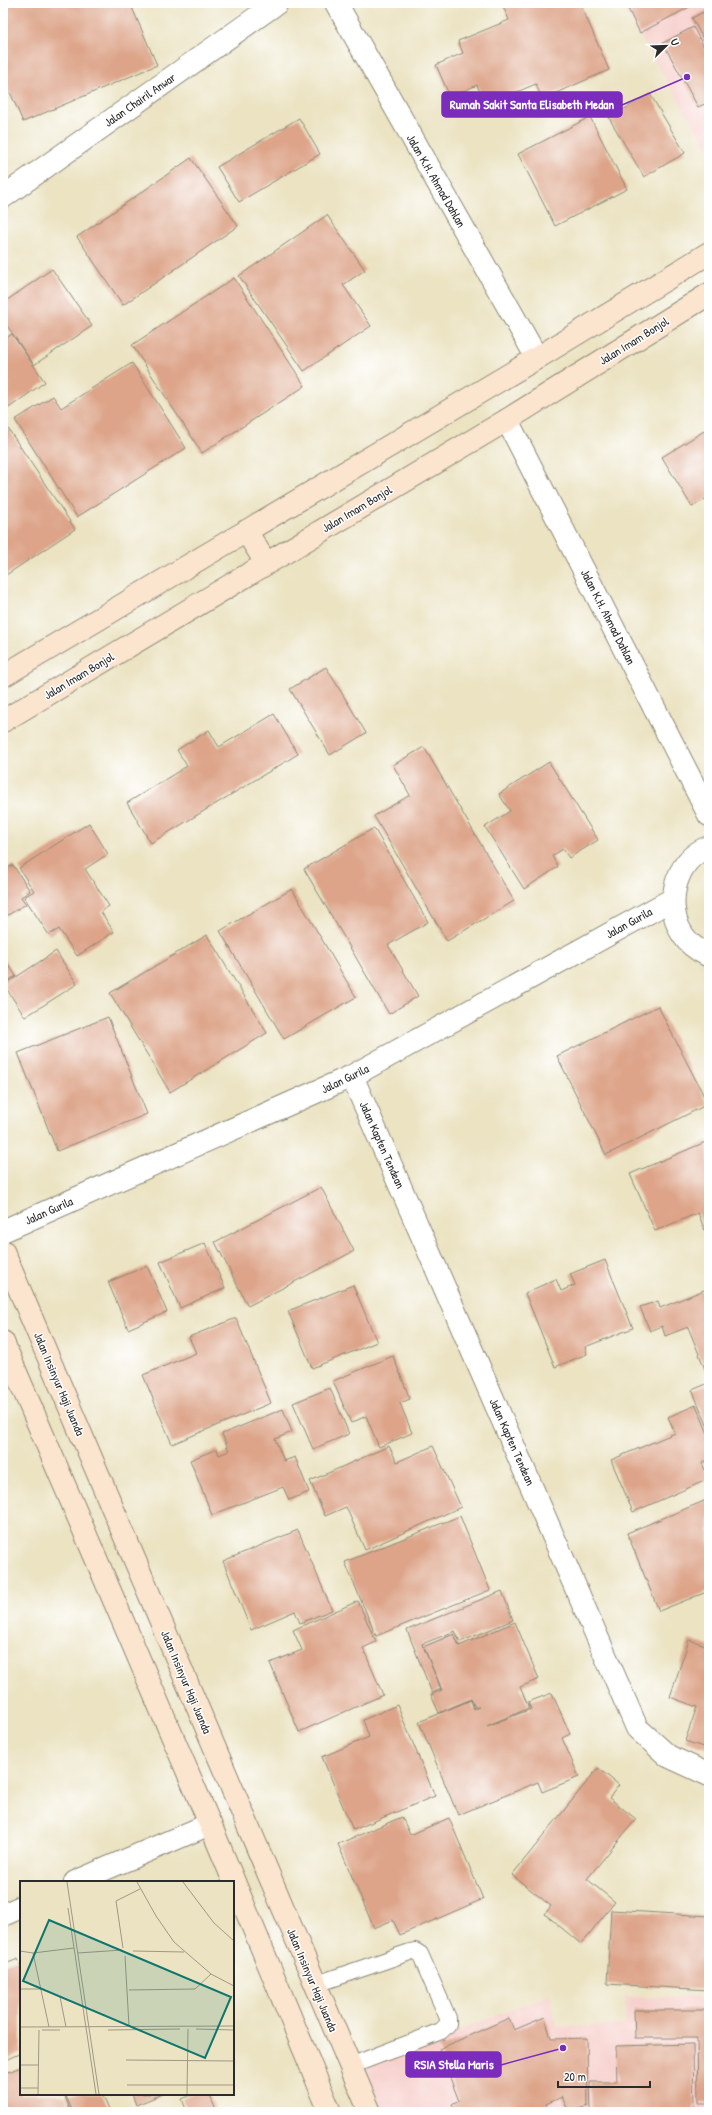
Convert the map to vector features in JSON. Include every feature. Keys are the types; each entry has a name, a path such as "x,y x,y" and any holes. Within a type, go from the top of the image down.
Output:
{"main road":[{"path":"3,676 537,358 709,253"},
{"name":"Jalan Imam Bonjol","path":"3,721 507,420 709,294"},
{"path":"246,531 266,563"},
{"name":"Jalan Insinyur Haji Juanda","path":"3,1251 314,1985 370,2112"},
{"path":"3,1342 234,1881"},
{"path":"234,1882 330,2112"}],"street":[{"name":"Jalan Chairil Anwar","path":"3,197 277,3"},
{"name":"Jalan K.H. Ahmad Dahlan","path":"336,3 537,358"},
{"name":"Jalan K.H. Ahmad Dahlan","path":"507,420 709,815"},
{"path":"709,847 688,862 677,879 673,899 675,918 683,936 696,950 709,956"},
{"name":"Jalan Gurila","path":"3,1231 352,1076 673,899"},
{"name":"Jalan Kapten Tendean","path":"352,1076 637,1728 668,1756 709,1775"},
{"path":"77,1881 210,1824"},
{"path":"3,1915 20,1907"}],"lane":[{"path":"314,1985 410,1952 415,1951 420,1954 448,2018 448,2024 441,2031 350,2066"}],"shaded area":[{"path":"620,3 709,3 709,150"},
{"path":"550,1994 556,2027 625,2025 625,1997 709,1997 709,2112 382,2112 365,2069"}],"building":[{"path":"3,3 130,3 157,65 23,122 3,76"},
{"path":"512,3 580,3 609,70 542,99 536,84 485,105 477,85 450,97 436,65 463,53 458,41 509,20 503,6"},
{"path":"625,3 697,3 640,33"},
{"path":"709,9 709,50 692,18"},
{"path":"693,27 709,56 709,102 698,107 663,43"},
{"path":"650,94 685,153 644,177 609,118"},
{"path":"590,117 627,189 555,226 518,154"},
{"path":"299,118 320,154 239,202 217,167"},
{"path":"191,158 238,226 123,305 77,237"},
{"path":"327,215 365,270 343,285 371,326 304,371 239,276"},
{"path":"52,269 92,326 34,365 3,320 3,303"},
{"path":"234,278 305,386 202,453 132,345"},
{"path":"12,334 45,382 3,412 3,340"},
{"path":"132,363 186,448 77,517 15,420 53,396 61,408"},
{"path":"7,427 75,529 3,577 3,429"},
{"path":"709,428 709,497 692,507 662,457"},
{"path":"326,667 366,733 330,755 290,689"},
{"path":"274,714 298,754 151,843 127,803 187,766 177,750 209,730 219,747"},
{"path":"424,747 514,901 447,941 374,816 410,795 393,765"},
{"path":"549,762 598,840 569,858 563,849 552,856 558,867 524,889 485,827 510,811 499,794"},
{"path":"89,823 108,854 85,869 109,906 101,912 114,932 77,956 59,929 49,935 24,897 34,891 19,868"},
{"path":"374,828 428,922 388,945 418,996 389,1014 304,869"},
{"path":"13,865 30,891 21,897 26,904 3,918 3,871"},
{"path":"292,889 356,997 284,1039 220,931"},
{"path":"207,935 267,1033 170,1092 110,993"},
{"path":"56,951 77,984 25,1017 4,985"},
{"path":"3,956 16,976 3,984"},
{"path":"658,1006 708,1104 606,1155 557,1056"},
{"path":"108,1017 147,1114 57,1151 18,1053"},
{"path":"708,1141 709,1232 706,1233 698,1213 655,1231 630,1174"},
{"path":"321,1187 354,1251 248,1306 215,1242"},
{"path":"205,1243 225,1288 180,1308 160,1262"},
{"path":"605,1260 633,1328 585,1347 587,1354 555,1367 525,1293 556,1279 561,1291 575,1285 570,1274"},
{"path":"147,1266 167,1312 128,1329 108,1282"},
{"path":"353,1285 377,1342 312,1368 288,1311"},
{"path":"709,1288 709,1379 688,1327 665,1336 662,1326 650,1331 640,1307 658,1301 660,1308"},
{"path":"236,1318 271,1403 172,1444 143,1375 196,1353 189,1337"},
{"path":"393,1356 410,1399 400,1403 412,1433 379,1447 366,1416 351,1423 333,1381"},
{"path":"709,1383 709,1427 708,1427 692,1390"},
{"path":"330,1388 349,1434 313,1449 293,1403"},
{"path":"696,1405 709,1436 709,1460 702,1463 709,1479 633,1512 611,1460 675,1433 668,1417"},
{"path":"283,1409 292,1432 275,1439 284,1461 295,1457 309,1492 289,1500 283,1487 212,1515 190,1460 217,1449 219,1455 229,1451 222,1434"},
{"path":"389,1446 397,1462 433,1446 461,1507 365,1550 346,1507 325,1516 310,1481"},
{"path":"709,1499 709,1591 659,1611 627,1533"},
{"path":"460,1516 490,1590 376,1636 345,1562"},
{"path":"298,1530 332,1610 300,1623 295,1611 251,1630 223,1561"},
{"path":"502,1591 513,1620 460,1642 455,1631 422,1644 423,1647 454,1634 459,1646 515,1622 539,1679 520,1687 529,1708 487,1726 531,1709 528,1702 552,1693 570,1734 562,1738 579,1777 542,1792 538,1782 458,1815 419,1722 471,1700 474,1709 479,1707 475,1707 471,1699 439,1713 431,1695 442,1690 424,1648 441,1689 432,1693 407,1630"},
{"path":"358,1601 376,1642 363,1648 383,1695 299,1732 270,1663 302,1650 293,1630"},
{"path":"689,1640 709,1646 709,1749 685,1741 697,1707 670,1697"},
{"path":"397,1705 435,1796 353,1830 322,1757 369,1737 363,1720"},
{"path":"598,1768 619,1785 609,1798 636,1819 587,1879 615,1902 581,1944 545,1914 551,1906 512,1875"},
{"path":"402,1817 410,1835 449,1818 483,1899 400,1935 393,1920 374,1928 338,1844"},
{"path":"611,1910 709,1916 709,1990 607,1984"},
{"path":"18,1959 20,1964 20,2053 3,2061 3,1965"},
{"path":"634,2010 709,2010 709,2103 698,2103 697,2038 635,2038"},
{"path":"545,2017 551,2039 587,2038 588,2106 569,2112 562,2097 546,2104 549,2112 456,2112 452,2105 459,2101 439,2049 509,2018 514,2030"},
{"path":"693,2044 694,2112 591,2112 590,2082 617,2082 616,2046"},
{"path":"20,2067 20,2095 64,2095 71,2112 6,2112 3,2104 3,2074"},
{"path":"65,2095 102,2095 110,2112 73,2112"},
{"path":"132,2095 161,2095 136,2105"},
{"path":"192,2095 209,2095 217,2112 187,2112 182,2099"}],"place":[{"name":"Rumah Sakit Santa Elisabeth Medan","path":"687,77"},
{"name":"RSIA Stella Maris","path":"563,2048"}]}
